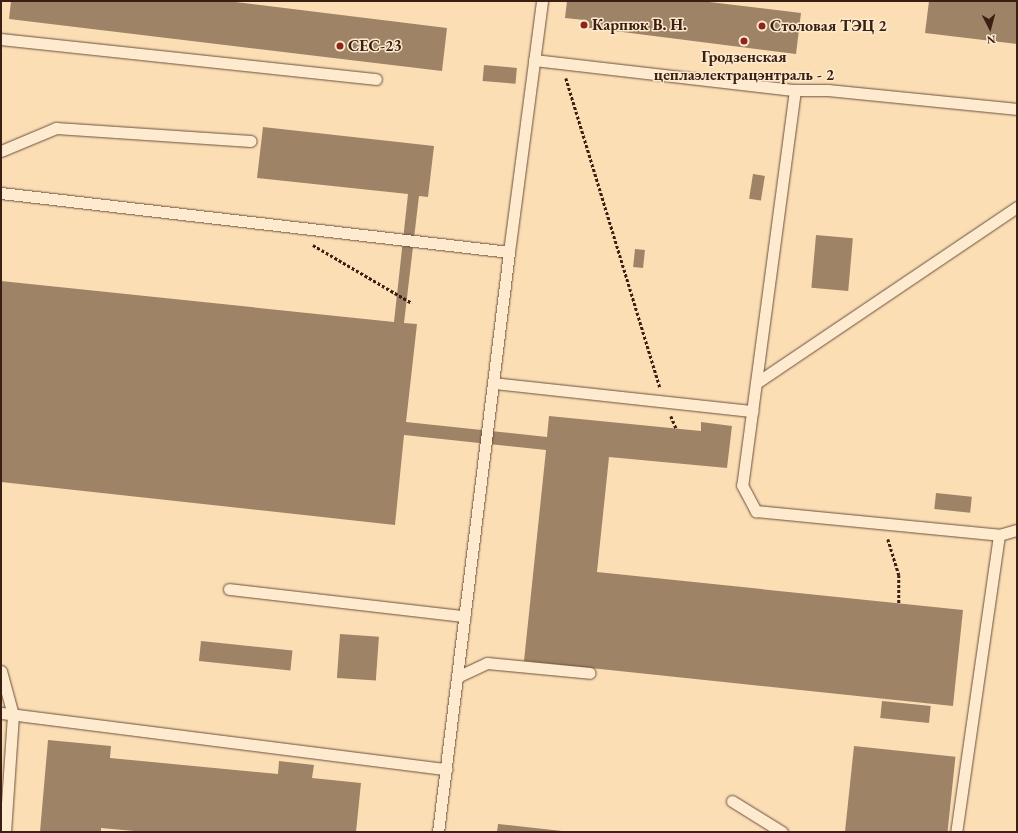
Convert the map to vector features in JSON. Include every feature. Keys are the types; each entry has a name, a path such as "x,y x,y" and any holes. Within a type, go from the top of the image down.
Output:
{"lane":[{"path":"438,832 509,252 542,1"},
{"path":"1,39 376,78"},
{"path":"534,60 795,90 828,90 1017,109"},
{"path":"795,90 742,485 756,512 999,535 1017,530"},
{"path":"1,151 56,128 251,141"},
{"path":"1,193 509,252"},
{"path":"756,383 1017,207"},
{"path":"493,383 752,411"},
{"path":"956,832 999,535"},
{"path":"229,589 464,616"},
{"path":"457,677 486,663 590,673"},
{"path":"1,672 13,715 4,815 5,832"},
{"path":"1,713 446,769"},
{"path":"732,801 782,832"}],"path":[{"path":"562,63 665,402 676,428"},
{"path":"306,241 412,303"},
{"path":"875,523 889,541 899,575 899,603"}],"building":[{"name":"CEC-23","path":"11,1 227,1 447,28 442,71 9,19"},
{"name":"Гродзенская цеплаэлектрацэнтраль - 2","path":"567,1 701,1 801,13 796,54 583,27 584,20 565,18"},
{"path":"929,1 1017,1 1017,44 925,33"},
{"path":"484,65 517,68 515,84 483,81"},
{"path":"263,127 434,146 428,197 419,196 404,323 417,324 406,422 547,437 549,416 701,431 701,422 732,426 727,468 609,457 597,572 963,610 953,706 524,661 546,450 404,435 395,525 1,482 1,281 394,322 408,194 257,178"},
{"path":"753,174 765,176 761,201 749,199"},
{"path":"816,235 853,238 848,291 811,288"},
{"path":"635,249 645,250 643,268 633,267"},
{"path":"936,493 972,497 970,513 934,509"},
{"path":"340,634 379,637 376,681 337,678"},
{"path":"201,641 292,651 290,671 199,661"},
{"path":"882,701 931,706 929,723 880,718"},
{"path":"48,740 111,746 110,758 278,774 279,761 314,765 312,778 361,783 356,832 145,832 101,828 101,832 40,832"},
{"path":"854,746 955,757 948,832 845,832"},
{"path":"498,824 562,831 562,832 497,832"}],"place":[{"name":"Карпюк В. Н.","path":"584,25"},
{"name":"Столовая ТЭЦ 2","path":"762,26"},
{"name":"Гродзенская цеплаэлектрацэнтраль - 2","path":"744,41"},
{"name":"CEC-23","path":"340,46"}]}
